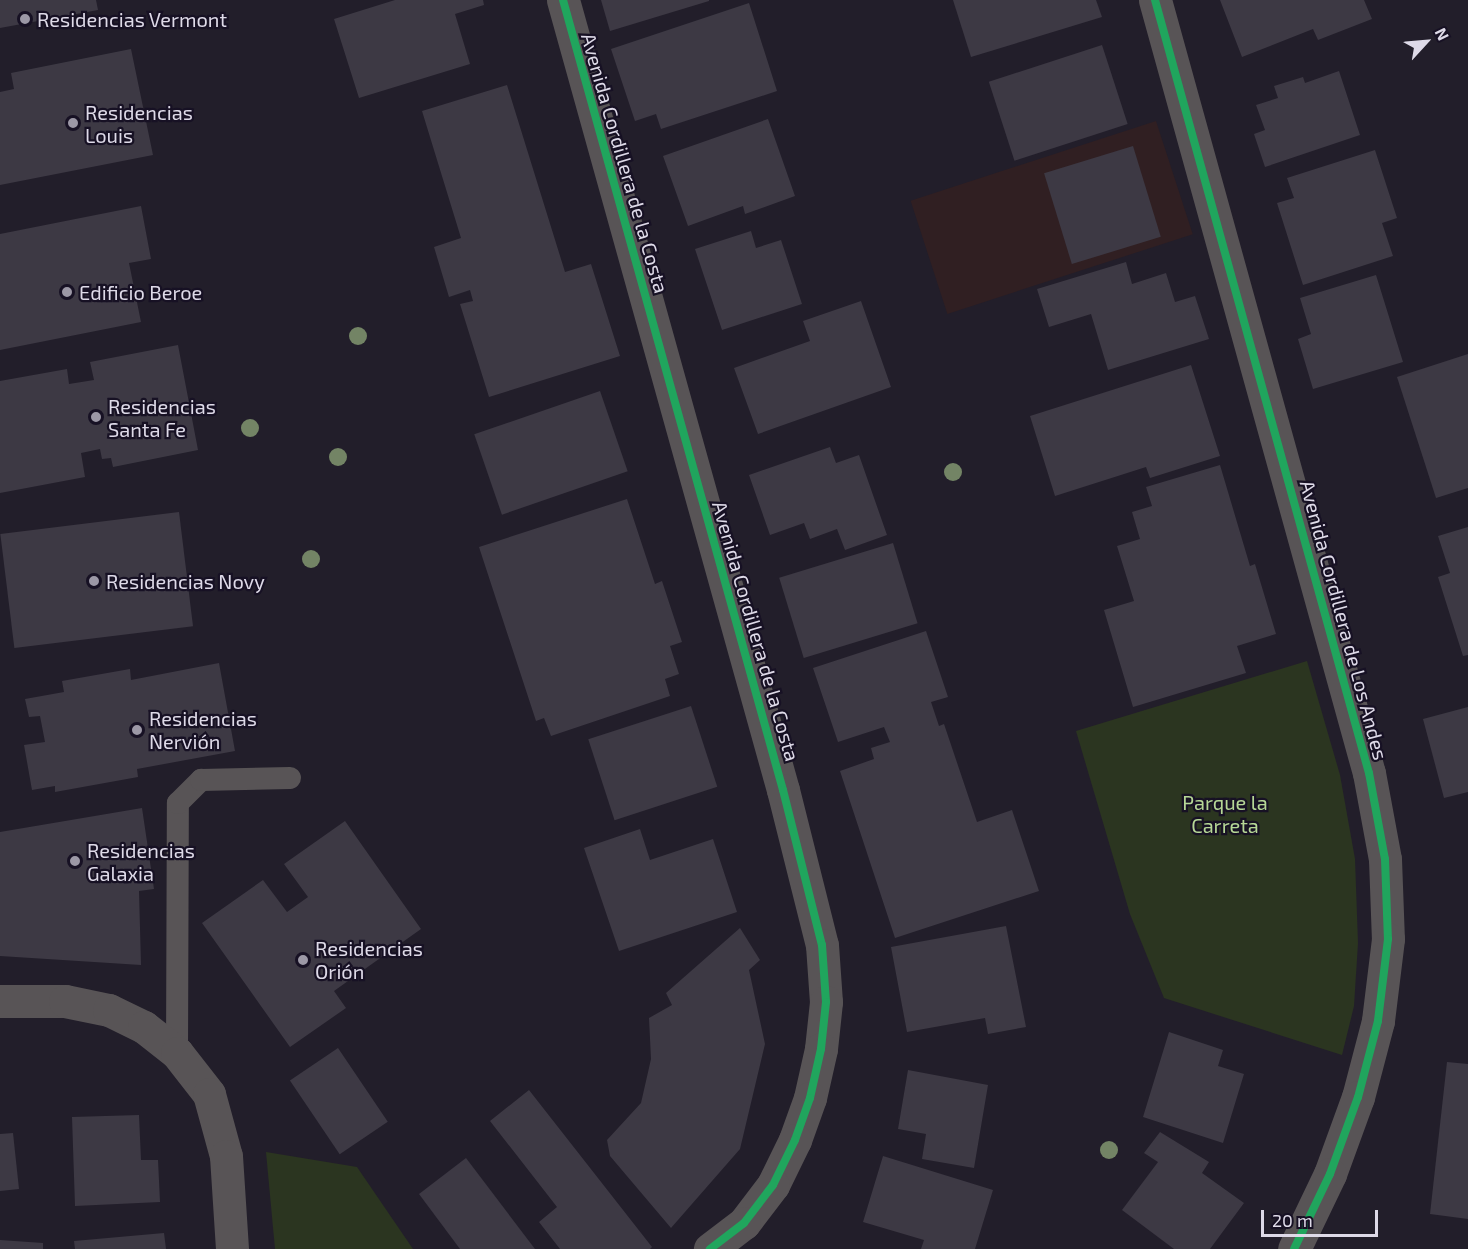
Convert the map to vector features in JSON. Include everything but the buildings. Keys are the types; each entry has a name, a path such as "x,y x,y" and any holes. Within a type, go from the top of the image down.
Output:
{"street":[{"name":"Avenida Cordillera de la Costa","path":"563,0 777,767 822,945 826,1002 821,1049 795,1140 773,1185 744,1223 710,1249"},
{"name":"Avenida Cordillera de Los Andes","path":"1155,0 1369,773 1385,860 1388,939 1378,1021 1358,1097 1334,1163 1294,1249"},
{"path":"0,1000 65,1001 109,1010 144,1027 177,1053 209,1094 226,1156 232,1249"}],"lane":[{"path":"177,1053 178,802 201,780 290,778"}],"shaded area":[{"path":"1156,121 1193,234 947,314 911,201"}],"green space":[{"name":"Parque la Carreta","path":"1307,661 1340,775 1355,859 1358,943 1354,1006 1342,1055 1164,998 1130,914 1076,731"},
{"path":"266,1152 357,1167 413,1249 275,1249"}],"cycle path":[{"path":"563,0 783,790 822,945 826,1002 821,1049 810,1098 795,1140 773,1185 744,1223 710,1249"},
{"path":"1155,0 1369,773 1385,859 1388,939 1378,1021 1358,1097 1330,1174 1294,1249"}],"place":[{"name":"Residencias Vermont","path":"25,19"},
{"name":"Residencias Louis","path":"73,123"},
{"name":"Edificio Beroe","path":"67,292"},
{"name":"Residencias Santa Fe","path":"96,417"},
{"name":"Residencias Novy","path":"94,581"},
{"name":"Residencias Nervión","path":"137,730"},
{"name":"Residencias Galaxia","path":"75,861"},
{"name":"Residencias Orión","path":"303,960"}]}
